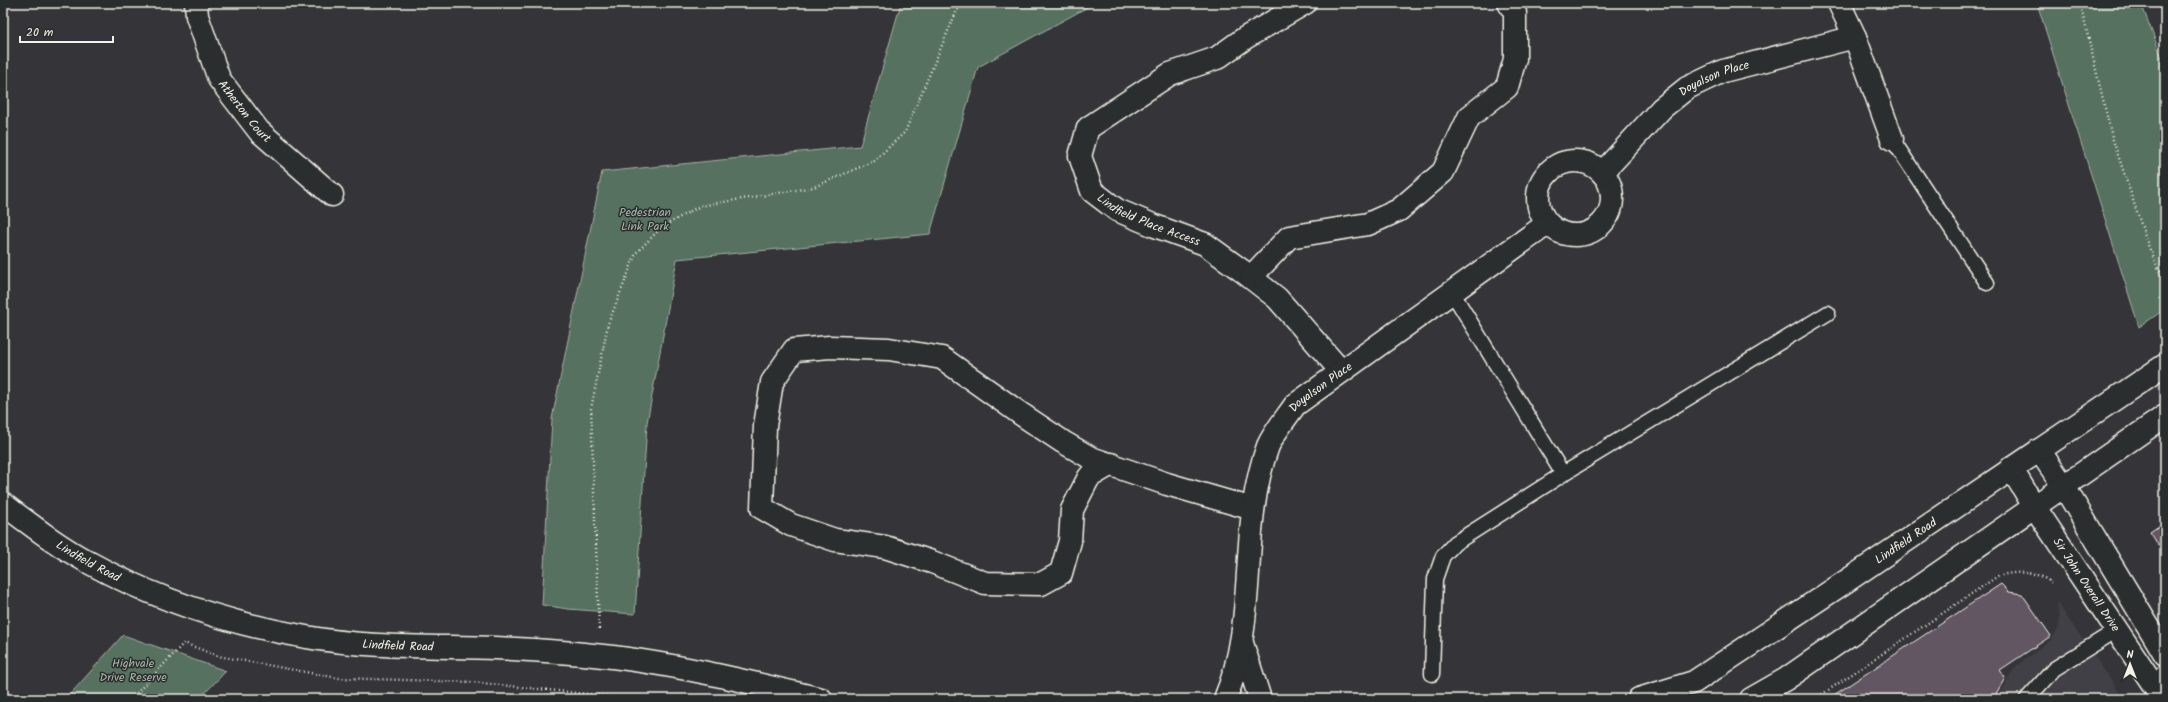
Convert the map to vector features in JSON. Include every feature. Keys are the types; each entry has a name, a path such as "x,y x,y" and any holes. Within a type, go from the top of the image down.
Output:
{"street":[{"name":"Atherton Court","path":"196,3 196,16 219,79 259,131 332,195"},
{"name":"Lindfield Place Access","path":"1305,3 1245,38 1217,58 1170,74 1088,128 1080,156 1092,191 1117,210 1204,244 1251,277 1277,298 1341,371"},
{"path":"1251,277 1289,236 1368,224 1399,210 1443,172 1469,118 1507,87 1515,59 1515,13 1509,3"},
{"path":"1839,3 1855,37 1892,139"},
{"name":"Doyalson Place","path":"1603,172 1662,108 1688,88 1723,71 1855,37"},
{"path":"1569,161 1583,161 1594,165 1603,172 1610,182 1613,194 1612,206 1608,217 1599,227 1587,234 1573,236 1559,232 1547,224 1540,212 1537,199 1540,186 1546,174 1557,165 1569,161"},
{"name":"Doyalson Place","path":"1225,699 1242,643 1253,509 1269,444 1295,405 1547,224"},
{"path":"1111,464 1089,477 1072,510 1070,541 1061,573 1041,584 985,583 932,562 885,547 827,537 791,525 762,508 765,426 772,382 794,350 830,347 889,349 942,358 1063,442 1092,458 1111,464 1166,484 1253,509"},
{"name":"Lindfield Road","path":"1638,699 1694,682 1848,580 2165,365"},
{"path":"1751,699 1786,679 2165,416"},
{"path":"2039,450 2063,486 2165,654"},
{"name":"Sir John Overall Drive","path":"2011,468 2034,506 2117,630 2160,684"},
{"name":"Lindfield Road","path":"3,504 36,529 87,562 148,592 199,610 253,626 307,638 357,643 497,648 628,659 736,679 821,699"},
{"name":"Doyalson Place","path":"1242,643 1260,699"}],"lane":[{"path":"1892,139 1987,283"},
{"path":"1452,292 1562,474"},
{"path":"1432,674 1435,579 1443,556 1455,543 1562,474 1828,313"},
{"path":"2028,699 2054,670 2117,630"}],"path":[{"path":"600,657 591,409 608,324 636,252 662,227 700,206 814,186 874,161 905,132 957,10 967,3"},
{"path":"2080,3 2112,137 2148,245 2165,284"},
{"path":"1815,699 1998,576 2012,572 2031,573 2044,577 2052,584"},
{"path":"131,699 184,643 218,656 338,678 472,682 635,699"}],"shaded area":[{"path":"2056,601 2124,699 1997,699 2016,666 2050,641 2059,628 2060,616"}],"green space":[{"name":"Pedestrian Link Park","path":"901,3 1095,3 978,67 930,234 677,259 647,423 635,614 568,609 542,605 552,419 602,172 860,146"},
{"path":"2037,3 2141,3 2165,66 2165,309 2139,327"},
{"name":"Highvale Drive Reserve","path":"123,635 226,671 199,699 66,699"}],"building":[{"path":"2165,522 2165,555 2150,532"},
{"path":"2001,584 2009,592 2022,594 2051,636 2000,670 2005,678 1993,699 1828,699"}]}
